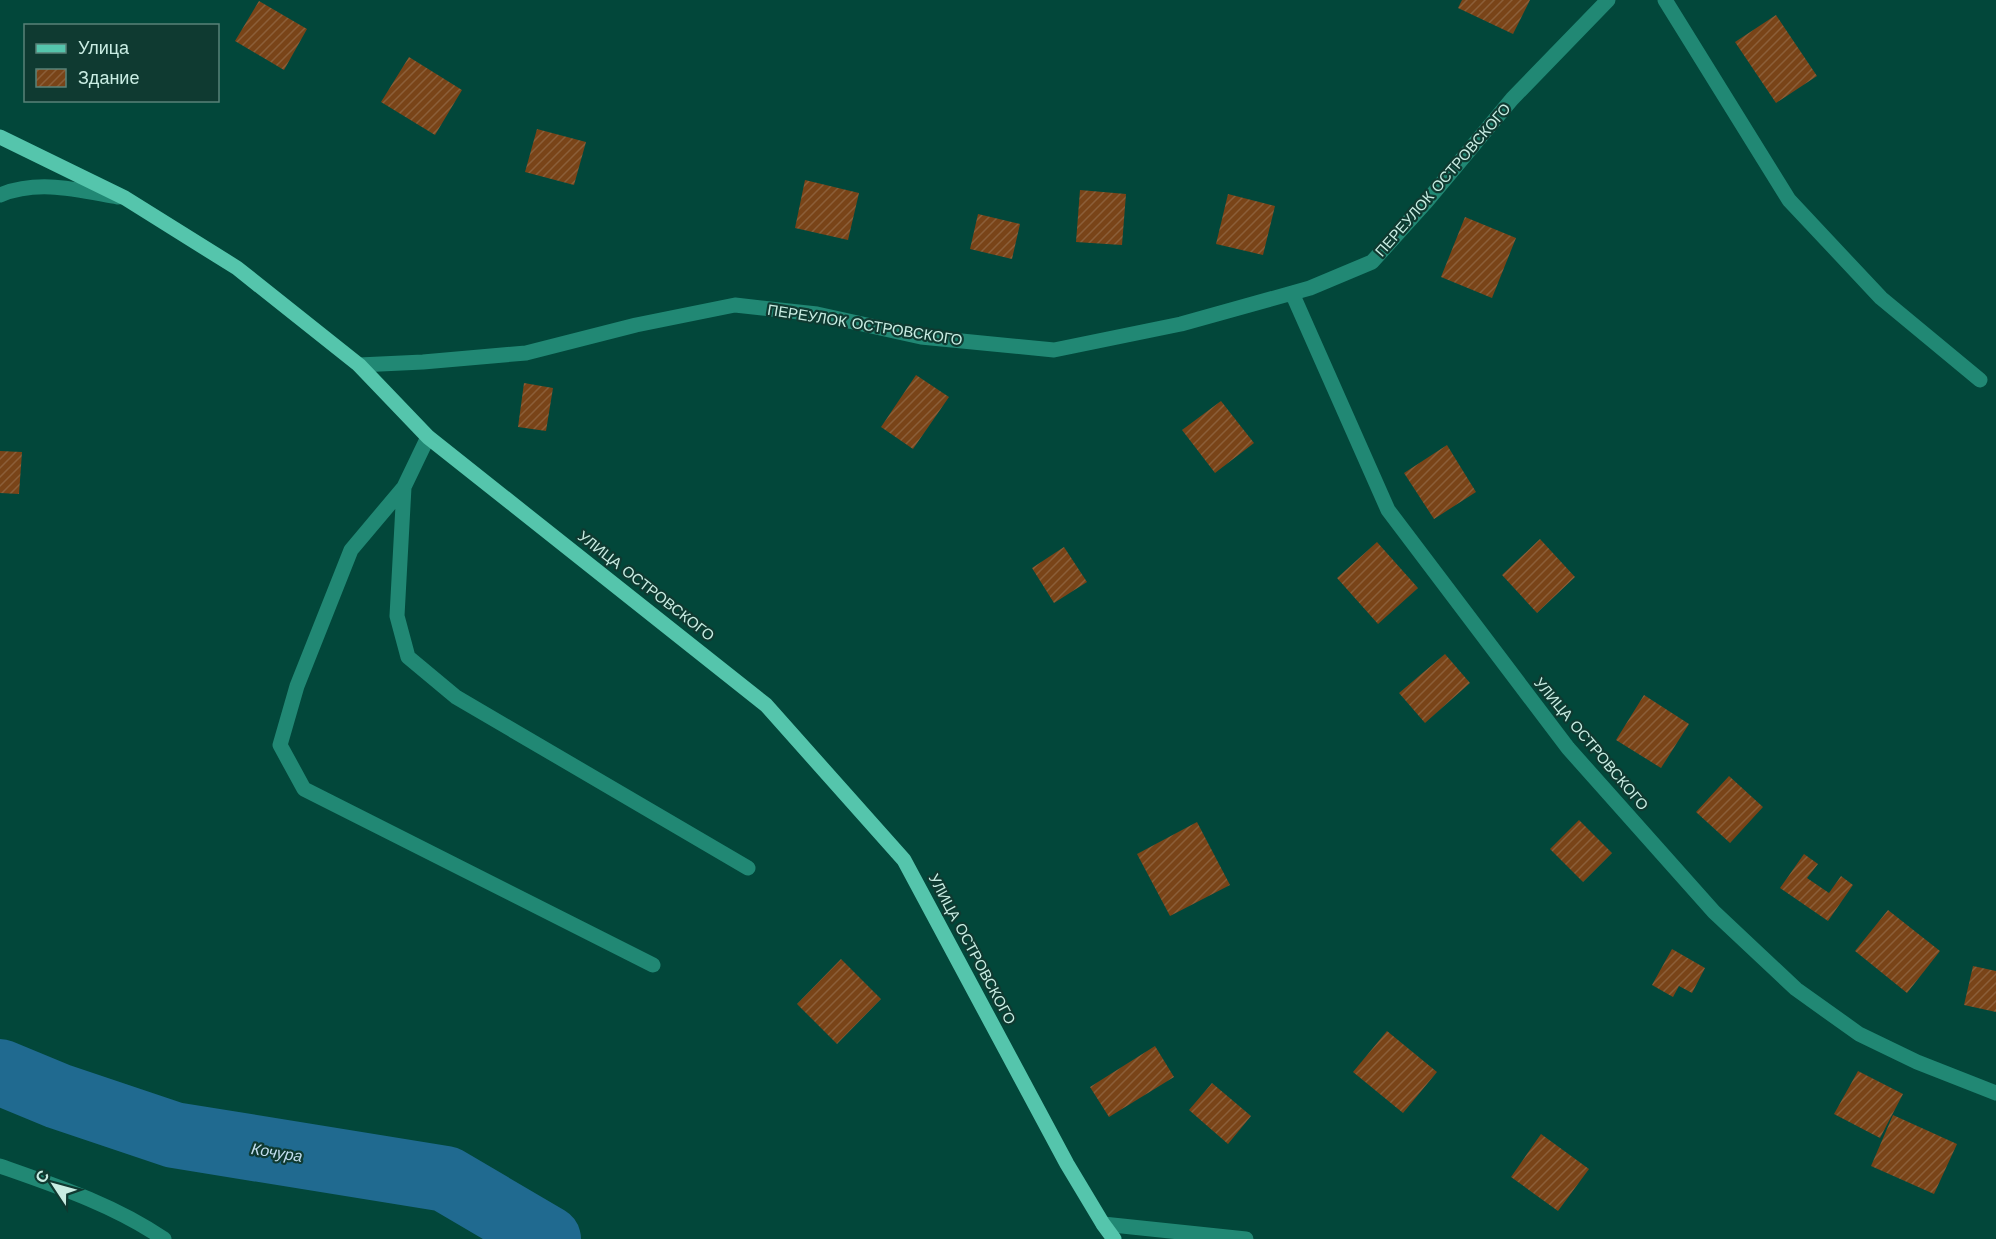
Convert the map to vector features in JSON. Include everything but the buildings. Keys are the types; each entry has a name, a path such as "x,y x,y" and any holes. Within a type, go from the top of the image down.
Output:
{"main road":[{"name":"УЛИЦА ОСТРОВСКОГО","path":"0,137 126,198 237,268 359,365 429,437 766,705 904,860 1066,1164 1114,1239"}],"street":[{"name":"ПЕРЕУЛОК ОСТРОВСКОГО","path":"359,365 526,353 636,325 735,305 817,314 921,337 1054,350 1181,324 1310,288 1372,262 1427,201 1512,99 1608,0"},
{"path":"1665,0 1789,200 1881,298 1980,380"},
{"path":"0,195 16,188 49,186 126,198"},
{"name":"УЛИЦА ОСТРОВСКОГО","path":"1292,293 1388,510 1568,748 1714,912 1796,988 1858,1034 1917,1062 1996,1093"},
{"path":"429,437 404,487 351,550 297,686 280,745 304,789 653,964"},
{"path":"404,487 397,616 408,657 456,697 748,868"},
{"path":"0,1166 77,1194 139,1222 164,1239"},
{"path":"1103,1224 1246,1239"}],"waterway":[{"name":"Кочура","path":"0,1072 58,1096 174,1135 446,1179 548,1239"}]}
